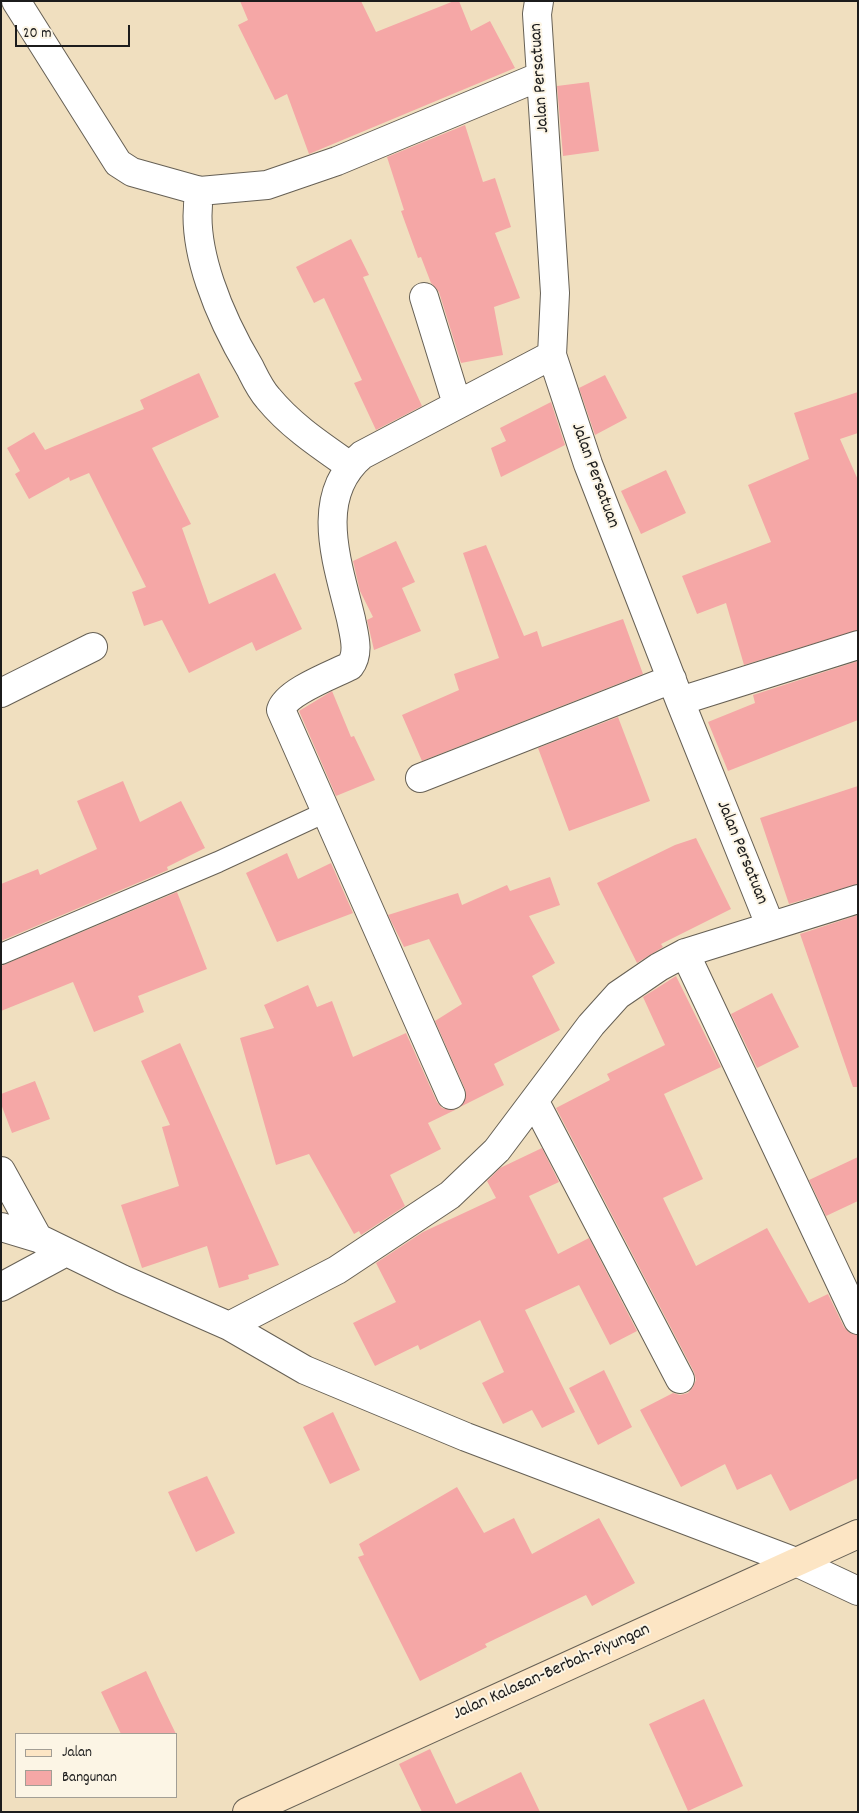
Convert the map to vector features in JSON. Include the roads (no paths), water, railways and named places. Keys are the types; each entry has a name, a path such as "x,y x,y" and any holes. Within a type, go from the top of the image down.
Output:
{"street":[{"path":"16,1 118,163 132,172 200,191 267,185 337,161 541,76"},
{"name":"Jalan Persatuan","path":"539,1 537,14 555,293 552,355 588,464 770,925"},
{"path":"200,191 197,204 200,243 214,296 242,354 266,396 292,424 350,466"},
{"path":"424,297 457,404"},
{"path":"451,1095 281,710 283,703 292,696 350,666 356,658 354,634 338,566 331,512 336,490 350,466 362,455 552,355"},
{"path":"420,778 676,690 858,644"},
{"path":"1,693 93,647"},
{"path":"229,1326 337,1270 450,1195 497,1150 535,1102 591,1025 618,995 658,967 685,953 858,899"},
{"path":"685,953 858,1320"},
{"path":"535,1102 680,1380"},
{"path":"1,1171 38,1238"},
{"path":"1,1227 38,1238 122,1279 229,1326 305,1370 466,1437 796,1562 858,1591"},
{"path":"1,1287 66,1252"},
{"name":"Jalan Kalasan-Berbah-Piyungan","path":"247,1812 858,1534"}],"lane":[{"path":"1,954 218,862 326,812"}]}
